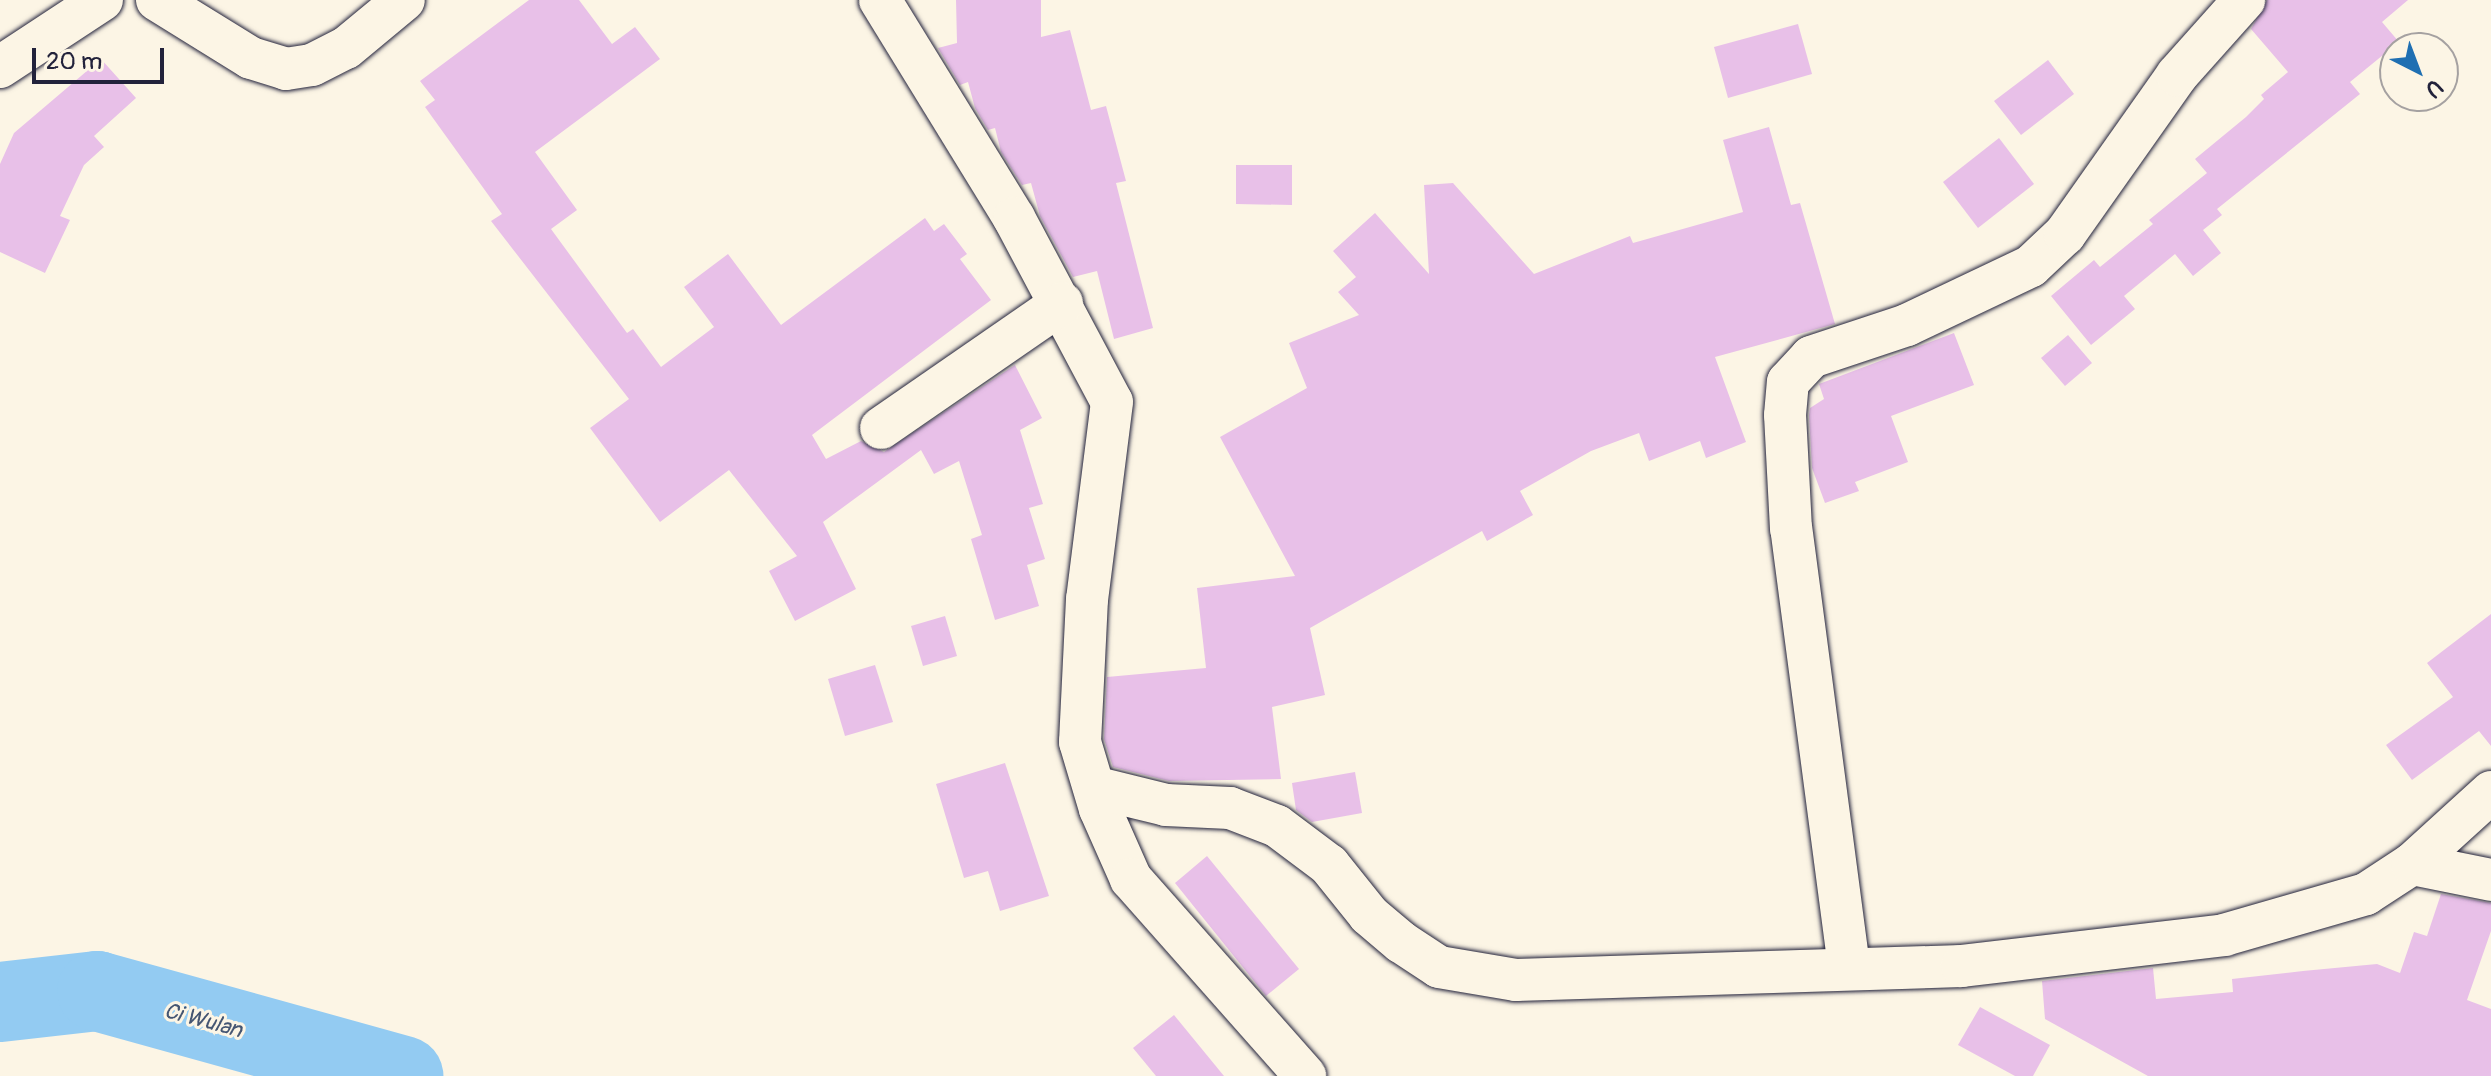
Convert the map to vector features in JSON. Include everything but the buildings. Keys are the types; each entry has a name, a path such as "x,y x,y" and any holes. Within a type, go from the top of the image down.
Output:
{"street":[{"path":"0,67 102,0"},
{"path":"157,0 251,58 286,69 312,65 346,48 404,0"},
{"path":"880,0 1062,303 1112,402 1087,599 1080,742 1097,788 1100,809 1131,879 1305,1076"},
{"path":"1849,967 1791,529 1785,415 1788,382 1811,357 1907,325 2031,266 2065,234 2177,75 2244,0"},
{"path":"881,428 1062,303"},
{"path":"1097,788 1166,805 1230,808 1277,826 1329,865 1369,915 1439,967 1516,980 1849,967 1962,966 2224,935 2366,894 2412,864 2491,792"},
{"path":"2412,864 2491,880"}],"waterway":[{"name":"Ci Wulan","path":"0,1002 97,991 403,1076"}]}
